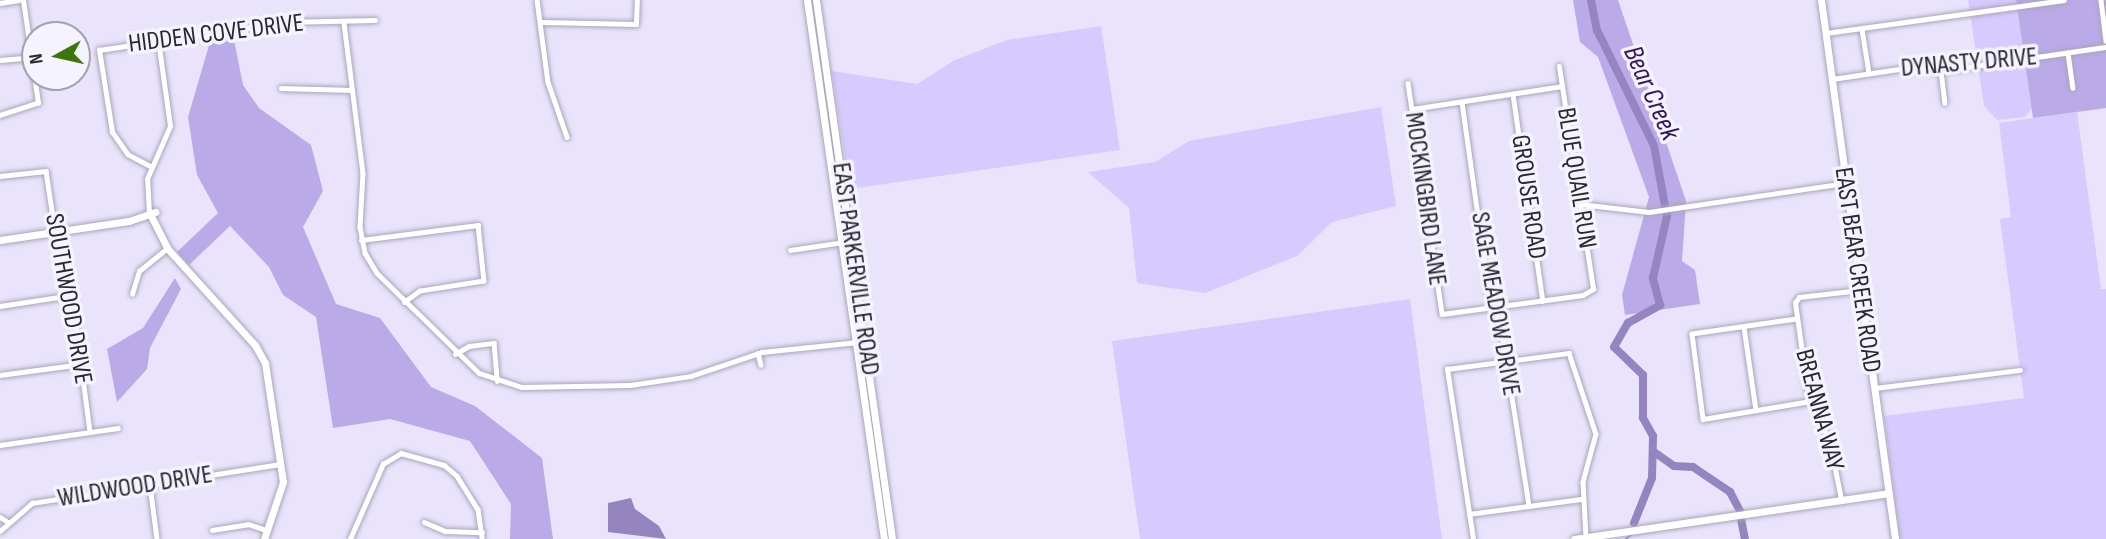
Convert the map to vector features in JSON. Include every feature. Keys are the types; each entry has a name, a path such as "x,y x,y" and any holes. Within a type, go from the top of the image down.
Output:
{"main road":[{"name":"EAST PARKERVILLE ROAD","path":"807,0 832,135"},
{"name":"EAST PARKERVILLE ROAD","path":"816,0 880,481 884,539"},
{"name":"EAST BEAR CREEK ROAD","path":"1821,0 1895,539"},
{"path":"0,240 152,213 167,248 260,351 281,464 282,491 264,539"},
{"name":"EAST PARKERVILLE ROAD","path":"880,481 892,539"},
{"path":"1574,539 1888,493"}],"street":[{"path":"0,3 21,0 25,21"},
{"path":"537,0 548,82 567,137"},
{"path":"542,22 636,24 636,0"},
{"path":"1826,33 2000,5 2064,0"},
{"path":"2101,0 2106,41"},
{"name":"HIDDEN COVE DRIVE","path":"151,167 128,155 112,132 98,51 284,22 344,23 375,20"},
{"path":"344,23 363,173 361,240 373,268 405,302 456,354 497,381 522,387 629,385 691,376 758,353 861,342"},
{"path":"1862,29 1869,73"},
{"path":"152,213 145,193 151,167 171,123 158,41"},
{"name":"DYNASTY DRIVE","path":"1832,79 1869,73 1941,71 2106,47"},
{"path":"2068,53 2073,88"},
{"path":"0,60 21,58"},
{"name":"BLUE QUAIL RUN","path":"1543,300 1593,289 1559,66"},
{"path":"1941,71 1945,103"},
{"name":"MOCKINGBIRD LANE","path":"1408,83 1442,314 1491,308"},
{"path":"1412,109 1562,86"},
{"path":"281,88 351,90"},
{"path":"0,115 30,109 38,103 36,91"},
{"name":"GROUSE ROAD","path":"1513,94 1543,300"},
{"name":"SAGE MEADOW DRIVE","path":"1462,102 1491,308 1507,361 1529,506"},
{"name":"SOUTHWOOD DRIVE","path":"0,176 41,169 72,295 90,432"},
{"path":"1580,204 1649,212 1846,183"},
{"path":"361,240 477,223 485,279 422,290 405,302"},
{"path":"790,250 848,241"},
{"path":"132,294 139,271 167,248"},
{"path":"1810,401 1703,419 1692,334 1796,319 1799,297 1860,290"},
{"path":"0,306 72,295"},
{"path":"1491,308 1543,300"},
{"name":"BREANNA WAY","path":"1796,319 1810,401 1830,445 1841,500"},
{"path":"1744,327 1756,410"},
{"path":"456,354 472,345 494,343 497,381"},
{"path":"758,353 761,365"},
{"path":"1473,539 1447,369 1569,353 1596,435 1582,499 1586,537"},
{"path":"0,375 81,364"},
{"path":"1873,388 2020,370"},
{"path":"0,445 118,428"},
{"path":"350,539 387,458 415,456 452,471 478,509 482,539"},
{"name":"WILDWOOD DRIVE","path":"0,531 32,503 281,464"},
{"path":"150,485 157,539"},
{"path":"1469,514 1582,499"},
{"path":"0,517 8,522"},
{"path":"424,522 445,531 482,532"},
{"path":"212,530 248,524 268,530"}],"shaded area":[{"path":"1573,0 1618,0 1686,201 1682,261 1695,270 1700,304 1625,315 1622,295 1649,197 1598,57 1580,42"},
{"path":"1968,0 2016,0 2032,108 2025,117 1997,120 1984,106"},
{"path":"2016,0 2106,0 2106,108 2033,118"},
{"path":"1101,26 1120,150 850,189 832,71 917,84 955,60 1007,40"},
{"path":"234,40 243,85 259,108 311,145 323,191 303,227 336,304 380,318 431,387 475,406 542,458 553,539 510,539 511,504 470,441 390,419 333,428 316,317 283,295 269,267 230,226 189,265 177,252 218,213 197,175 188,117 210,42"},
{"path":"1381,107 1396,206 1332,222 1297,256 1205,293 1137,283 1129,208 1088,172 1155,162 1189,141"},
{"path":"2077,112 2101,289 2106,289 2106,539 1900,539 1884,416 2024,398 2000,219 2011,217 1999,123"},
{"path":"175,278 181,289 150,348 147,369 117,402 107,349 143,328"},
{"path":"1410,299 1442,539 1140,539 1112,341"},
{"path":"631,498 635,509 659,526 666,539 608,532 608,503"}],"waterway":[{"name":"Bear Creek","path":"1591,0 1597,30 1654,146 1665,206"},
{"name":"Bear Creek","path":"1634,523 1652,478 1653,436 1643,418 1643,375 1614,347 1628,323 1660,305 1653,278 1667,216"},
{"name":"Bear Creek","path":"1654,452 1674,466 1693,467 1730,492 1740,511"},
{"name":"Bear Creek","path":"1741,519 1745,539"},
{"path":"1626,539 1631,535"}]}
